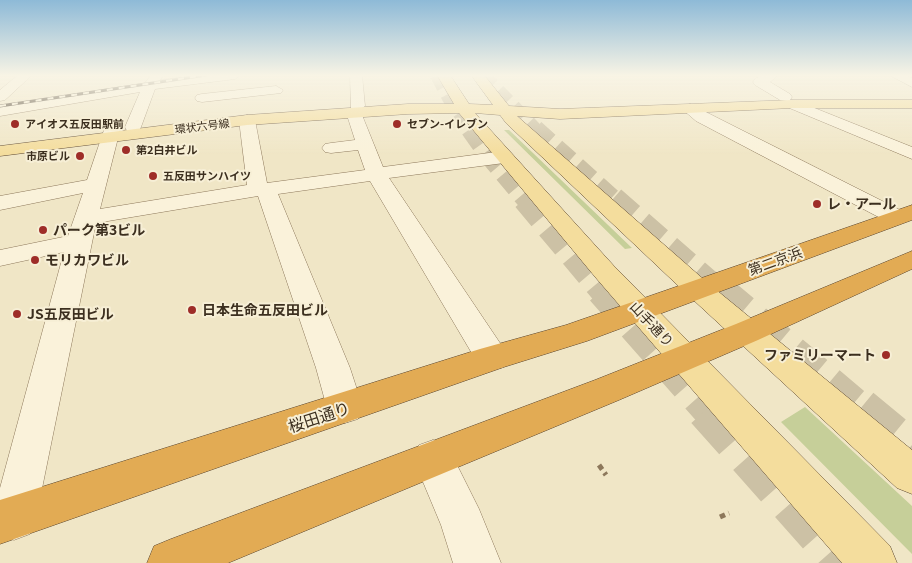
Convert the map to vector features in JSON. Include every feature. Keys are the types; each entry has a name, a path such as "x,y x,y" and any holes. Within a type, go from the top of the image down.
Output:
{"highway":[{"name":"第二京浜","path":"638,309 699,290 904,214"},
{"path":"171,563 224,552 433,458 747,332 912,259"},
{"name":"桜田通り","path":"7,520 492,358 576,333 638,309"}],"main road":[{"name":"山手通り","path":"459,101 471,119 638,309 873,563"},
{"path":"498,101 532,138 699,290 912,475"},
{"path":"502,107 724,101"},
{"path":"502,107 560,114 690,109 775,101"},
{"path":"828,101 912,104"},
{"name":"環状六号線","path":"0,151 111,134 134,127 277,112 461,105 502,107"},
{"name":"環状六号線","path":"0,143 111,134 356,109"},
{"path":"532,138 559,126 572,123 686,115 690,109"}],"street":[{"path":"0,111 46,101"},
{"path":"134,127 143,101"},
{"path":"277,101 277,112"},
{"path":"356,101 356,109 376,174 492,358"},
{"path":"792,101 912,153"},
{"path":"141,105 161,102"},
{"path":"690,109 702,118 904,214"},
{"path":"247,120 262,190 333,368 345,408"},
{"path":"7,520 82,229 111,134"},
{"path":"331,148 366,144"},
{"path":"0,258 82,229 262,190 504,156"},
{"path":"0,203 96,184"},
{"path":"433,458 477,563"}],"path":[{"path":"599,465 606,474"},
{"path":"720,517 729,513"}],"green space":[{"path":"504,130 509,130 632,248 625,249"},
{"path":"805,407 912,506 912,554 781,422"}],"tunnel":[{"path":"451,101 471,130"},
{"path":"508,101 535,129"},
{"path":"470,129 489,156 526,200"},
{"path":"535,129 614,200"},
{"path":"525,199 603,292"},
{"path":"613,199 720,292"},
{"path":"602,290 708,410"},
{"path":"719,290 862,410"},
{"path":"707,409 844,563"},
{"path":"860,409 912,452"}],"railway":[{"path":"0,106 31,101"}],"place":[{"name":"アイオス五反田駅前","path":"15,124"},
{"name":"セブン-イレブン","path":"397,124"},
{"name":"第2白井ビル","path":"126,150"},
{"name":"市原ビル","path":"80,156"},
{"name":"五反田サンハイツ","path":"153,176"},
{"name":"レ・アール","path":"817,204"},
{"name":"パーク第3ビル","path":"43,230"},
{"name":"モリカワビル","path":"35,260"},
{"name":"日本生命五反田ビル","path":"192,310"},
{"name":"JS五反田ビル","path":"17,314"},
{"name":"ファミリーマート","path":"886,355"}]}
